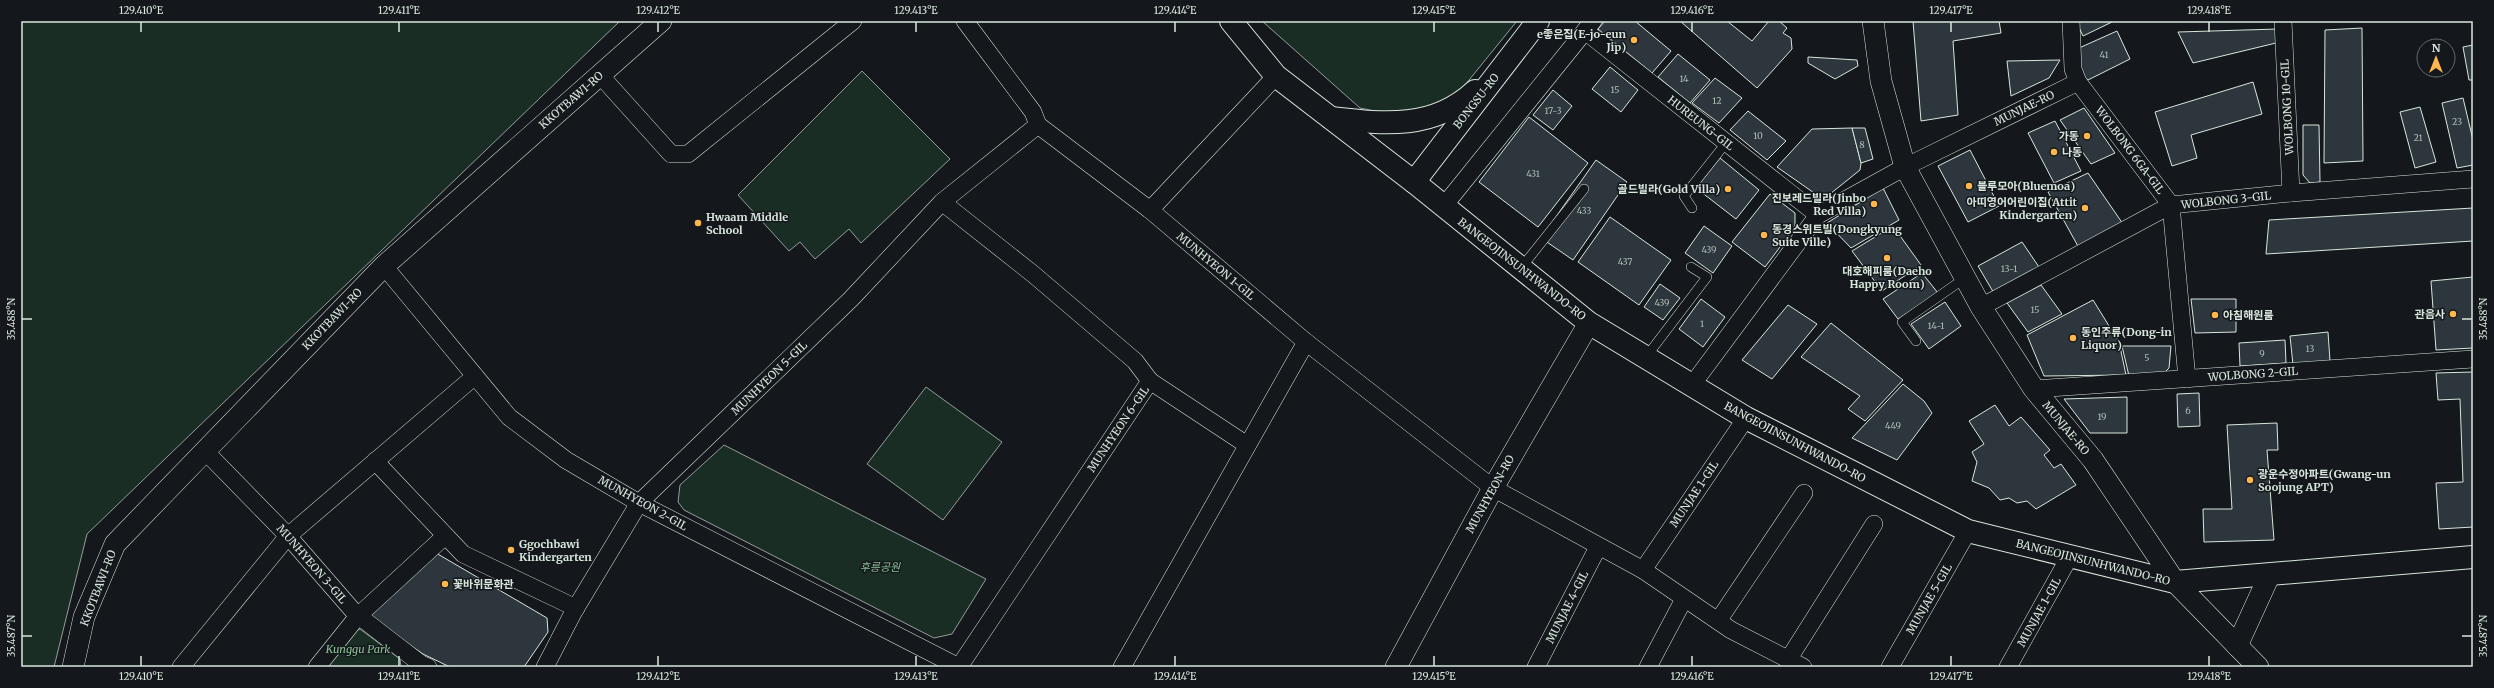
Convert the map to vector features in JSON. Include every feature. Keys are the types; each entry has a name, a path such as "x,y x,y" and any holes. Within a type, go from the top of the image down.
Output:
{"main road":[{"name":"BANGEOJINSUNHWANDO-RO","path":"1231,21 1276,76 1414,182 1520,269 1589,322 1746,418 1968,531 2175,582 2473,558"},
{"name":"BONGSU-RO","path":"1414,182 1538,21"},
{"path":"1331,118 1370,122 1422,120 1462,103 1504,64"}],"street":[{"name":"KKOTBAWI-RO","path":"73,667 84,617 115,544 384,266 661,21"},
{"path":"600,75 671,154 688,154 853,21"},
{"name":"MUNHYEON 1-GIL","path":"964,21 1032,112 1038,125 1150,210 1306,342 1493,488"},
{"name":"MUNJAE-RO","path":"1873,21 1881,81 1906,167 1981,307 2034,389 2093,460 2175,582 2258,667"},
{"name":"WOLBONG 6GA-GIL","path":"2071,21 2073,69 2078,82 2171,205 2187,378"},
{"name":"WOLBONG 10-GIL","path":"2283,21 2292,193"},
{"name":"HUREUNG-GIL","path":"1443,206 1589,26 1726,143 1818,215"},
{"path":"1150,210 1276,76"},
{"name":"MUNJAE-RO","path":"1906,167 2078,82"},
{"name":"MUNHYEON 5-GIL","path":"544,667 576,608 639,503 850,299 942,202 1038,125"},
{"path":"1692,386 1818,215 1906,167"},
{"name":"WOLBONG 3-GIL","path":"1981,307 2171,205 2292,193 2473,179"},
{"name":"MUNHYEON 6-GIL","path":"942,202 1032,274 1135,361 1150,381 959,667"},
{"name":"MUNHYEON 2-GIL","path":"384,266 509,417 566,460 639,503 959,667"},
{"name":"MUNHYEON-RO","path":"1396,667 1493,488 1589,322"},
{"path":"1122,667 1306,342"},
{"name":"WOLBONG 2-GIL","path":"2034,389 2473,359"},
{"path":"181,667 288,536 475,376"},
{"path":"1150,381 1247,445"},
{"name":"MUNJAE 1-GIL","path":"1643,570 1746,418"},
{"name":"MUNHYEON 3-GIL","path":"205,451 288,536 358,616 422,666"},
{"path":"375,461 445,536 464,554 576,608"},
{"path":"1493,488 1598,547 1643,570 1775,660 1803,667"},
{"path":"1718,621 1804,493"},
{"path":"1775,660 1874,524"},
{"name":"MUNJAE 5-GIL","path":"1890,667 1968,531"},
{"path":"317,667 358,616 445,536"},
{"name":"MUNJAE 4-GIL","path":"1536,667 1598,547"},
{"name":"MUNJAE 1-GIL","path":"2008,667 2070,556"},
{"path":"2237,646 2270,574"},
{"path":"1648,667 1684,598"}],"lane":[{"path":"1692,208 1684,196 1726,143"},
{"path":"1520,269 1584,189"},
{"path":"1646,357 1707,277 1691,267"},
{"path":"1916,341 1902,322 1965,278"}],"green space":[{"path":"21,21 620,21 87,534 54,667 21,667"},
{"path":"1262,21 1517,21 1452,101 1409,118 1360,108"},
{"path":"862,71 950,159 861,243 849,229 815,259 800,242 789,251 738,195"},
{"path":"926,387 1002,442 943,520 867,464"},
{"name":"후릉공원","path":"724,445 986,579 952,634 934,638 684,510 678,502 680,485"},
{"name":"Kunggu Park","path":"360,629 400,659 401,667 321,667 347,633"}],"building":[{"name":"e좋은집(E-jo-eun Jip)","path":"1605,21 1635,21 1671,51 1652,73 1598,29"},
{"path":"1680,21 1727,21 1752,41 1769,21 1779,21 1787,28 1783,33 1791,38 1792,49 1757,88"},
{"path":"1913,21 1999,21 2001,33 1953,41 1958,115 1921,121"},
{"path":"2076,21 2111,21 2112,22 2083,36"},
{"path":"2362,28 2363,161 2324,163 2325,30"},
{"path":"2278,29 2276,43 2193,63 2178,32"},
{"path":"2117,31 2130,59 2088,80 2082,77 2079,48"},
{"path":"2473,45 2473,80 2469,80 2463,47"},
{"path":"1678,54 1710,80 1690,103 1658,77"},
{"path":"1808,57 1857,60 1858,66 1835,79 1808,63"},
{"path":"2060,60 2049,78 2011,96 2007,61"},
{"path":"1610,67 1638,90 1621,112 1592,89"},
{"path":"1715,78 1742,98 1719,123 1692,103"},
{"path":"2253,82 2262,114 2191,135 2197,158 2172,166 2155,112"},
{"path":"1553,90 1572,106 1553,130 1533,115"},
{"path":"2463,98 2473,140 2473,165 2457,168 2442,103"},
{"path":"2420,107 2436,162 2415,168 2400,112"},
{"name":"가동","path":"2084,108 2115,153 2091,164 2060,120"},
{"path":"1748,111 1786,141 1767,160 1730,130"},
{"path":"1529,117 1588,163 1538,227 1479,182"},
{"name":"나동","path":"2055,121 2081,171 2054,183 2028,133"},
{"path":"2303,125 2319,125 2320,182 2310,183 2303,175"},
{"path":"1852,128 1861,163 1860,170 1830,194 1817,195 1777,167 1812,129"},
{"path":"1852,128 1865,128 1873,159 1861,163"},
{"name":"블루모아(Bluemoa)","path":"1970,150 1999,206 1968,222 1938,166"},
{"name":"골드빌라(Gold Villa)","path":"1720,158 1759,190 1736,219 1696,188"},
{"path":"1596,160 1627,182 1573,260 1541,238"},
{"name":"아띠영어어린이집(Attit Kindergarten)","path":"2088,173 2123,224 2079,248 2048,192"},
{"name":"진보레드빌라(Jinbo Red Villa)","path":"1883,188 1899,220 1851,248 1827,223"},
{"name":"동경스위트빌(Dongkyung Suite Ville)","path":"1770,194 1795,213 1795,227 1765,267 1732,242"},
{"path":"2473,208 2473,241 2266,254 2269,220"},
{"path":"1610,217 1671,260 1639,305 1578,262"},
{"path":"1704,226 1732,246 1713,273 1685,253"},
{"name":"대호해피룸(Daeho Happy Room)","path":"1893,226 1921,265 1882,291 1852,251"},
{"path":"2022,242 2041,270 1995,295 1978,266"},
{"path":"1922,273 1938,293 1898,319 1883,299"},
{"name":"관음사","path":"2473,277 2473,348 2436,350 2431,281"},
{"path":"1660,284 1680,298 1663,320 1644,307"},
{"path":"2041,285 2062,314 2028,332 2007,303"},
{"path":"1701,299 1725,317 1703,347 1679,329"},
{"name":"아침해원룸","path":"2191,299 2236,299 2236,332 2195,333"},
{"name":"동인주류(Dong-in Liquor)","path":"2093,300 2119,342 2126,375 2044,376 2027,335"},
{"path":"1945,302 1961,326 1929,349 1911,324"},
{"path":"1788,305 1817,324 1772,379 1742,360"},
{"path":"1831,323 1903,380 1865,421 1848,409 1860,396 1801,357"},
{"path":"2328,332 2330,361 2293,365 2290,336"},
{"path":"2285,340 2286,363 2240,366 2239,343"},
{"path":"2122,346 2171,346 2169,368 2161,376 2129,376"},
{"path":"2473,372 2473,527 2439,529 2436,483 2463,482 2460,399 2438,400 2436,373"},
{"path":"1903,384 1924,401 1932,413 1897,460 1852,438"},
{"path":"2199,393 2200,426 2178,427 2177,394"},
{"path":"2127,397 2127,433 2090,433 2064,399"},
{"path":"1995,405 2009,426 2021,417 2050,450 2044,455 2054,468 2061,464 2076,485 2036,509 2027,501 2017,503 2009,498 2000,500 1989,488 1972,481 1977,462 1972,452 1984,444 1969,421"},
{"name":"광운수정아파트(Gwang-un Soojung APT)","path":"2277,423 2278,450 2267,450 2274,540 2204,542 2203,509 2232,509 2227,425"},
{"name":"꽃바위문화관","path":"436,553 547,618 548,632 524,667 450,667 423,654 368,616"}],"place":[{"name":"e좋은집(E-jo-eun Jip)","path":"1634,40"},
{"name":"가동","path":"2087,136"},
{"name":"나동","path":"2054,152"},
{"name":"블루모아(Bluemoa)","path":"1969,186"},
{"name":"골드빌라(Gold Villa)","path":"1728,189"},
{"name":"진보레드빌라(Jinbo Red Villa)","path":"1874,204"},
{"name":"아띠영어어린이집(Attit Kindergarten)","path":"2085,208"},
{"name":"Hwaam Middle School","path":"698,223"},
{"name":"동경스위트빌(Dongkyung Suite Ville)","path":"1764,235"},
{"name":"대호해피룸(Daeho Happy Room)","path":"1887,258"},
{"name":"관음사","path":"2453,314"},
{"name":"아침해원룸","path":"2215,315"},
{"name":"동인주류(Dong-in Liquor)","path":"2073,338"},
{"name":"광운수정아파트(Gwang-un Soojung APT)","path":"2250,480"},
{"name":"Ggochbawi Kindergarten","path":"511,550"},
{"name":"꽃바위문화관","path":"445,584"}]}
